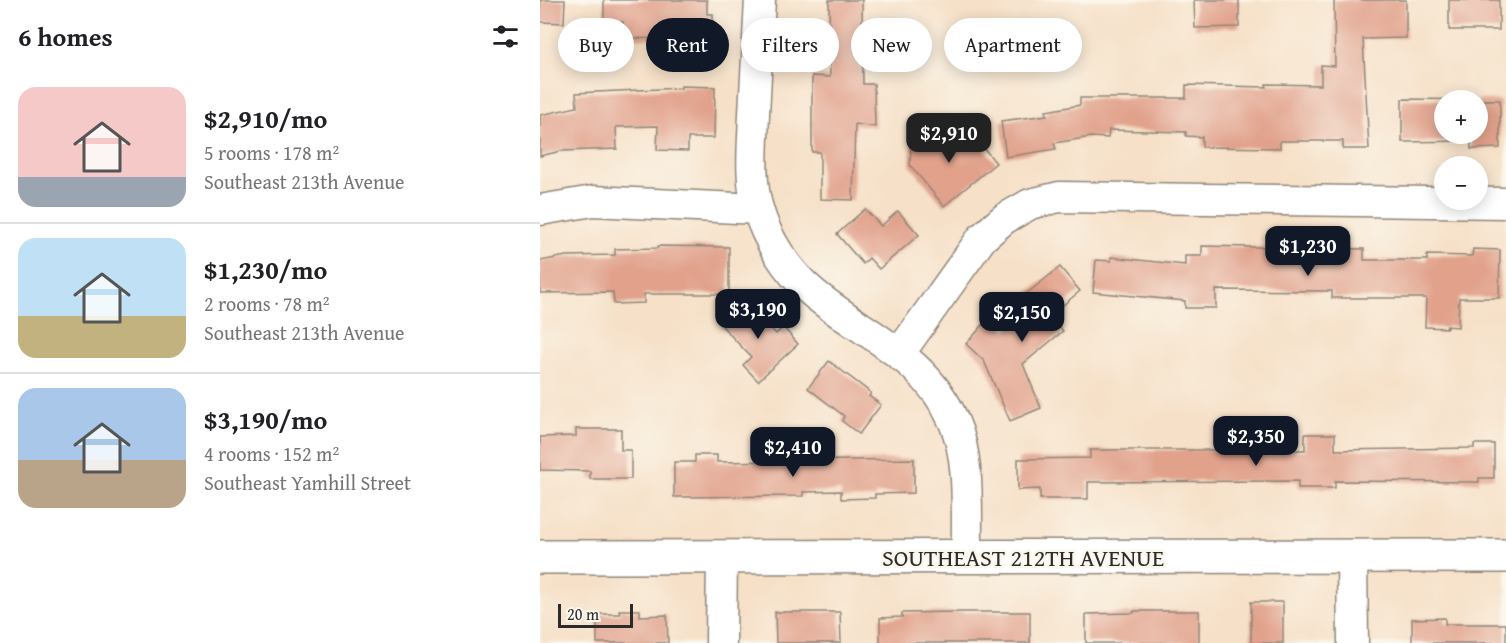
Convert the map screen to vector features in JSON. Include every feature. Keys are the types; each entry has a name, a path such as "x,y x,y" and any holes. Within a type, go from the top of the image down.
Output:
{"street":[{"path":"760,0 753,151 753,180 758,209 776,250 792,273 812,292 922,372 941,396 955,423 963,452 967,557"},
{"path":"899,354 982,238 1004,219 1030,204 1059,197 1506,203"},
{"path":"540,210 593,201 758,209"},
{"path":"1352,556 1353,643"},
{"name":"SOUTHEAST 212TH AVENUE","path":"540,557 1506,556"},
{"path":"721,643 722,557"}],"building":[{"path":"540,0 565,0 564,18 558,18 558,23 540,22"},
{"path":"604,0 707,0 707,14 713,14 713,18 646,18 646,38 634,38 634,18 604,18"},
{"path":"829,0 862,0 862,18 851,18 851,72 863,72 863,84 874,84 875,127 855,124 853,200 820,199 820,152 812,152 812,76 830,77 830,72 839,72 839,18 829,18"},
{"path":"1194,0 1239,0 1239,27 1195,28"},
{"path":"1334,0 1406,0 1406,38 1363,39 1369,149 1343,149 1343,141 1280,141 1280,148 1202,147 1202,137 1186,136 1186,132 1109,130 1108,138 1091,137 1054,143 1056,149 1006,157 1001,121 1047,115 1046,111 1080,105 1080,98 1186,98 1186,85 1266,87 1266,84 1321,85 1321,65 1335,66"},
{"path":"1449,0 1499,0 1499,30 1449,30"},
{"path":"681,86 715,87 714,138 688,138 688,151 657,150 658,126 616,127 617,149 561,151 540,156 540,115 577,107 576,93 681,88"},
{"path":"1402,99 1434,99 1434,142 1402,142"},
{"path":"1488,100 1500,100 1500,148 1471,149 1471,144 1488,144"},
{"path":"936,126 952,145 958,140 962,145 974,136 996,163 944,206 910,165 911,146"},
{"path":"865,209 881,226 898,211 919,235 879,269 869,258 863,264 837,234"},
{"path":"658,246 729,247 729,294 644,294 644,303 614,304 613,292 540,293 540,261 566,256 615,255 615,249 658,248"},
{"path":"1202,246 1364,249 1364,260 1427,260 1427,255 1472,256 1473,249 1500,250 1499,298 1459,298 1458,327 1447,326 1447,328 1425,327 1426,298 1332,298 1332,291 1216,290 1216,308 1185,308 1185,301 1093,292 1096,260 1111,261 1111,257 1185,265 1185,256 1202,256"},
{"path":"1060,267 1080,291 1050,316 1063,331 1023,364 1041,408 1010,421 984,361 966,344 992,315 1006,331 1031,310 1021,298"},
{"path":"745,301 776,334 783,327 798,344 758,381 743,365 751,357 722,326 725,323 723,321"},
{"path":"829,361 871,393 869,396 881,405 859,434 842,421 844,416 808,388"},
{"path":"576,429 621,429 621,450 631,450 631,479 590,479 590,471 540,470 540,437 576,436"},
{"path":"1305,434 1335,434 1335,450 1474,448 1474,444 1494,444 1494,478 1479,478 1479,482 1335,481 1335,488 1298,488 1298,481 1088,482 1088,499 1040,499 1040,489 1018,490 1018,459 1090,458 1090,450 1305,450"},
{"path":"695,455 717,455 717,462 914,459 914,493 875,494 875,498 841,499 841,491 803,492 803,496 674,497 674,462 695,462"},
{"path":"1251,602 1283,602 1283,643 1251,643"},
{"path":"619,610 640,610 640,616 667,615 668,643 597,643 597,614 620,614"},
{"path":"1134,611 1199,611 1199,643 1086,643 1086,614 1134,613"},
{"path":"775,612 840,612 841,643 776,643"},
{"path":"1030,612 1030,643 880,643 880,618 902,617 902,613"},
{"path":"1445,618 1445,624 1506,624 1506,643 1412,643 1412,619"}]}
